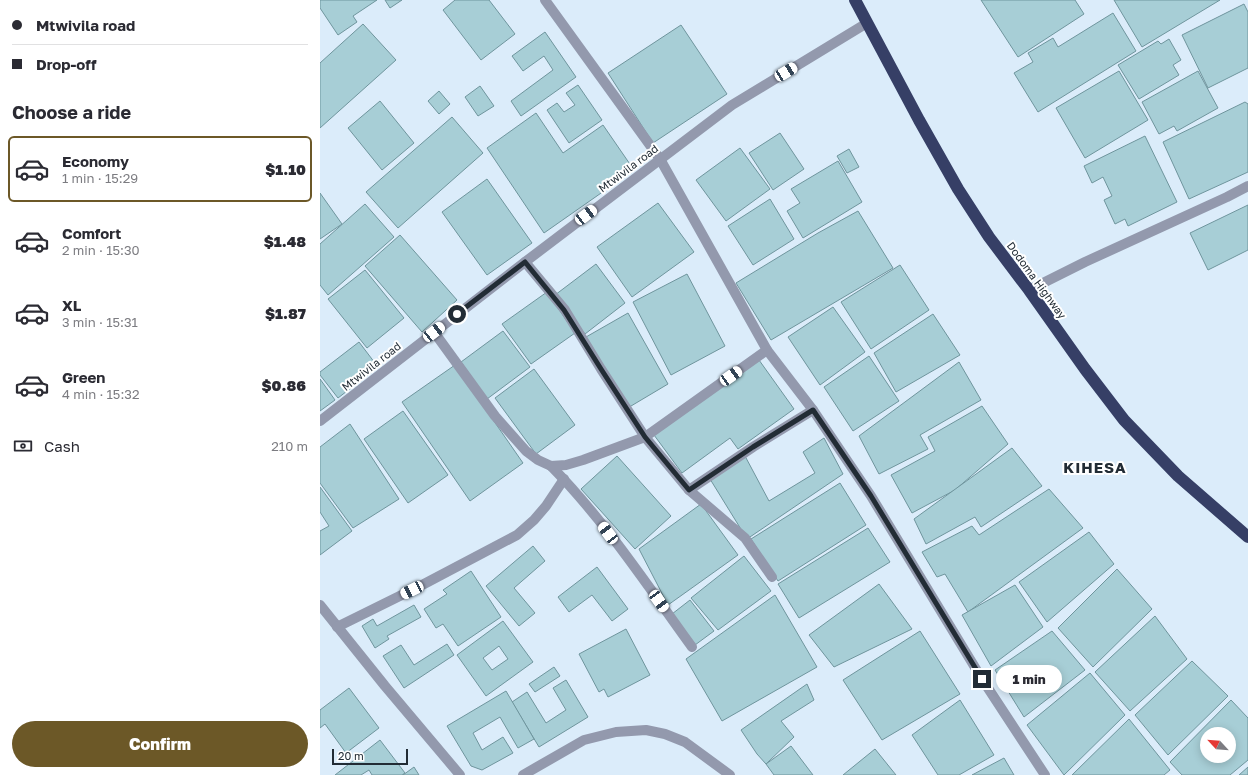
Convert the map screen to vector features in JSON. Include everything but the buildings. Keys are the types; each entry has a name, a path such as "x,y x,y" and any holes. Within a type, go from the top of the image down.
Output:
{"highway":[{"name":"Dodoma Highway","path":"855,0 919,120 958,189 990,237 1084,369 1124,420 1178,476 1248,538"}],"street":[{"path":"545,0 660,159 767,350 813,410 871,496 982,679 1046,775"},
{"name":"Mtwivila road","path":"320,421 525,262 732,105 867,23"},
{"path":"1029,290 1085,262 1248,186"},
{"path":"525,262 564,310 645,437 689,490 745,538 772,577"},
{"path":"434,332 495,416 526,451 538,460 551,466 590,510 634,567 692,647"},
{"path":"551,466 583,460 645,437 767,350"},
{"path":"689,490 753,447 813,410"},
{"path":"337,627 424,584 517,534 534,520 546,506 564,479"},
{"path":"320,605 460,775"},
{"path":"523,775 584,740 616,732 646,730 665,734 686,742 730,775"}],"district":[{"name":"KIHESA","path":"1095,467"}],"route":[{"path":"457,314 525,262 564,310 645,437 689,490 753,447 813,410 871,496 982,679"}]}
